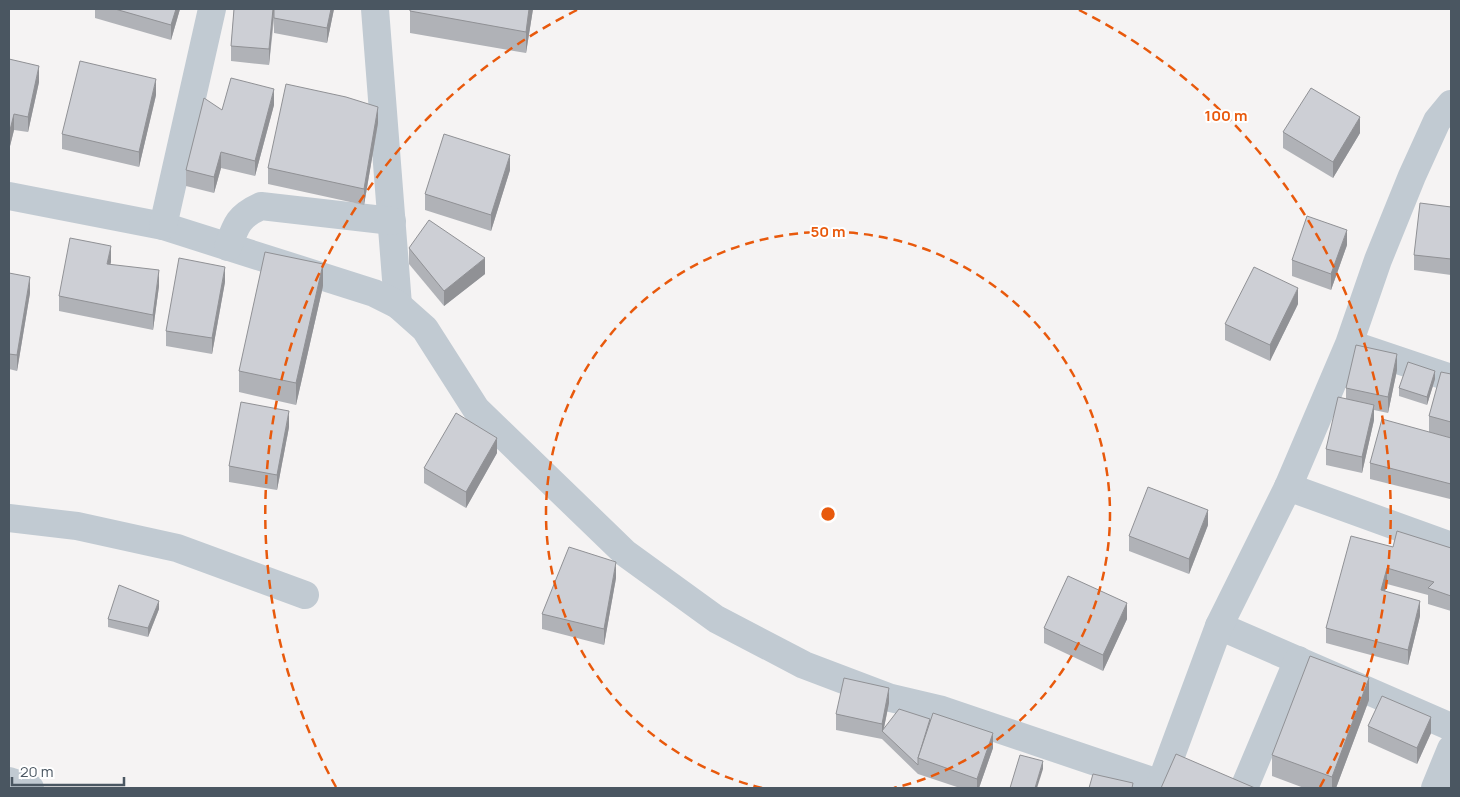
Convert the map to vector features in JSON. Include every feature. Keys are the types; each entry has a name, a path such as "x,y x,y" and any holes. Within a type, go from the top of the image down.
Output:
{"street":[{"path":"163,226 212,9"},
{"path":"375,9 398,305"},
{"path":"9,196 163,226 374,293 398,305 425,329 476,409 625,553 716,619 804,665 891,698 942,710 1160,786 1219,626 1288,487 1349,344 1378,260 1412,176 1437,121 1451,104"},
{"path":"228,247 235,226 245,214 262,206 392,221"},
{"path":"1349,344 1451,378"},
{"path":"1288,487 1451,546"},
{"path":"9,518 77,526 177,548 305,595"},
{"path":"1219,626 1451,727"},
{"path":"1244,788 1298,660"},
{"path":"1435,788 1451,749"},
{"path":"9,781 30,788"}],"building":[{"path":"115,9 176,9 171,25"},
{"path":"234,9 273,9 269,49 231,46"},
{"path":"274,9 331,9 327,28 274,18"},
{"path":"410,9 529,9 526,32 410,11"},
{"path":"9,59 39,66 28,117 14,114 9,134"},
{"path":"80,61 156,79 139,152 62,134"},
{"path":"231,78 274,89 255,161 221,152 214,177 186,170 204,98 222,110"},
{"path":"286,84 346,97 378,107 364,189 268,168"},
{"path":"1311,88 1360,117 1333,162 1283,132"},
{"path":"444,134 510,155 491,215 425,194"},
{"path":"1420,203 1451,207 1451,259 1414,255"},
{"path":"1307,216 1347,230 1331,274 1292,260"},
{"path":"429,220 485,258 444,291 409,248"},
{"path":"70,238 111,246 107,264 159,270 153,315 59,296"},
{"path":"265,252 323,264 296,383 239,371"},
{"path":"179,258 225,267 212,338 166,331"},
{"path":"1254,267 1298,288 1270,345 1225,324"},
{"path":"9,273 30,277 17,355 9,354"},
{"path":"1356,345 1397,354 1388,397 1346,388"},
{"path":"1408,362 1435,371 1427,397 1399,388"},
{"path":"1441,372 1451,374 1451,422 1429,416"},
{"path":"1338,397 1374,405 1362,457 1326,449"},
{"path":"241,402 289,411 277,475 229,466"},
{"path":"456,413 497,438 466,492 424,468"},
{"path":"1382,419 1451,438 1451,484 1370,463"},
{"path":"1148,487 1208,510 1189,559 1129,536"},
{"path":"1397,531 1451,548 1451,596 1428,588 1434,582 1387,568 1381,590 1420,601 1408,650 1326,628 1351,536 1393,547"},
{"path":"569,547 616,562 604,629 542,614"},
{"path":"1068,576 1127,603 1103,655 1044,628"},
{"path":"119,585 159,601 148,628 108,619"},
{"path":"1310,656 1369,678 1332,777 1272,755"},
{"path":"844,678 889,688 882,724 836,714"},
{"path":"1382,696 1431,717 1417,748 1368,726"},
{"path":"899,709 930,719 918,758 918,765 882,731"},
{"path":"933,713 993,733 977,779 918,758"},
{"path":"1176,754 1255,788 1161,788"},
{"path":"1020,755 1043,761 1035,788 1010,788"},
{"path":"1093,774 1133,783 1132,788 1089,788"}]}
